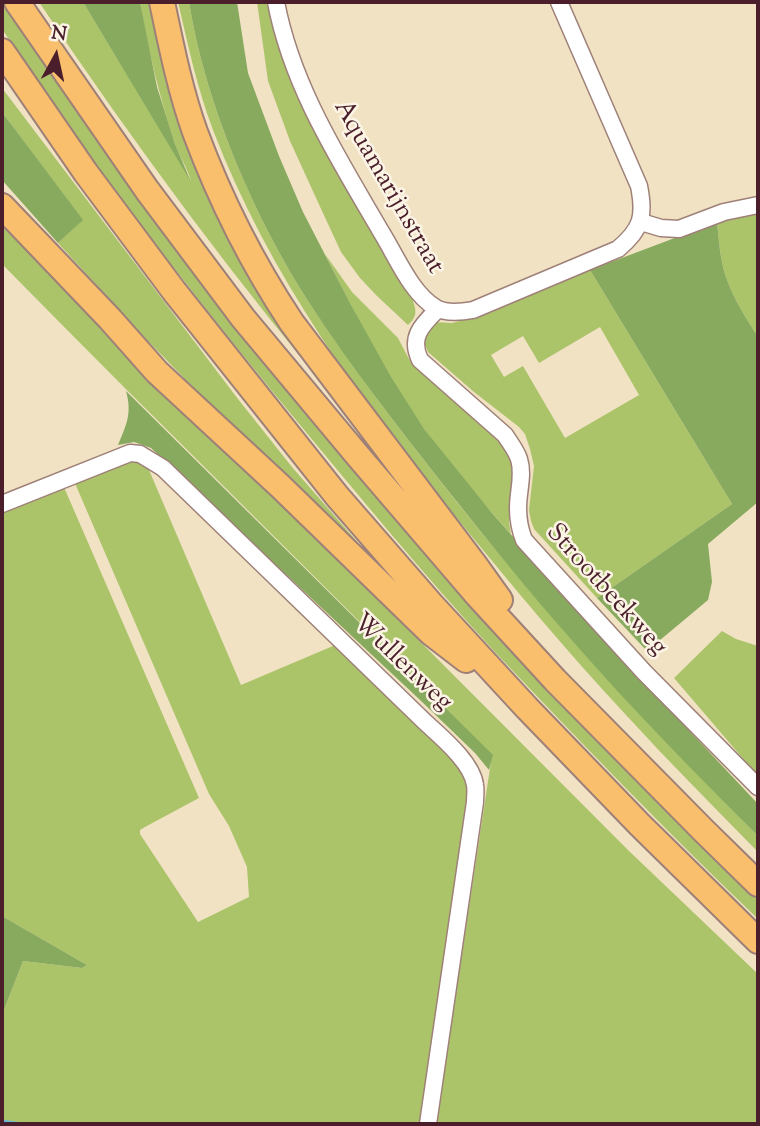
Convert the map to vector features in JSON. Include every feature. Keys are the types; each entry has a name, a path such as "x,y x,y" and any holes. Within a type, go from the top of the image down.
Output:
{"highway":[{"path":"17,2 147,190 243,318 477,595 555,680 758,884"},
{"path":"162,2 172,53 194,129 218,190 268,288 339,387 475,565 555,680"},
{"path":"2,51 86,173 166,281 328,485 431,604 527,708 640,825 758,940"},
{"path":"2,206 157,372 280,486 431,633 527,708"}],"street":[{"name":"Aquamarijnstraat","path":"276,2 289,52 308,100 328,139 415,288 438,309 473,310 618,249 640,222"},
{"path":"559,2 639,186 643,212 640,222 661,228 679,229 723,212 758,205"},
{"name":"Strootbeekweg","path":"438,309 423,323 416,335 415,350 420,360 505,435 514,449 521,476 518,506 524,540 644,672 758,787"},
{"name":"Wullenweg","path":"2,504 130,453 141,454 163,468 461,757 470,770 475,783 475,802 428,1124"}],"green space":[{"path":"2,2 7,2 145,200 758,895 758,919 624,786 494,651 416,564 291,414 178,273 70,128 2,29"},
{"path":"39,2 83,2 191,181 176,146 159,89 140,2 154,2 184,115 351,418 268,317 189,214 112,109"},
{"path":"83,2 140,2 157,87 175,144 191,182"},
{"path":"178,2 189,2 207,80 234,159 251,197 289,270 353,367 512,568 660,733 758,836 758,852 642,733 562,644 423,477 320,336 261,236 213,130 193,66"},
{"path":"189,2 237,2 248,73 303,212 391,377 424,429 492,513 609,645 758,804 758,836 688,766 541,605 441,482 325,327 270,235 234,159 207,80"},
{"path":"257,2 266,2 291,82 313,129 409,292 416,312 408,325 360,278 341,252 290,141 268,81"},
{"path":"2,88 238,399 292,467 387,576 217,412 58,243 82,220 2,112"},
{"path":"2,112 83,220 58,243 2,180"},
{"path":"758,213 758,337 726,277 717,222"},
{"path":"2,214 256,477 629,851 758,974 758,1124 436,1124 492,755 2,264"},
{"path":"717,222 726,277 758,337 758,502 708,544 712,582 708,600 647,651 597,598 732,504 590,270"},
{"path":"325,254 352,292 398,338 410,361 505,439 514,461 509,522 511,534 456,471 411,411"},
{"path":"590,270 732,504 597,598 534,529 529,510 534,466 525,434 428,352 423,339 433,322 452,323 491,312","holes":["600,327 639,395 565,438 523,366 504,377 491,355 523,336 539,363"]},
{"path":"126,391 493,755 489,770 419,699 151,448 134,442 118,445 128,418"},
{"path":"128,459 146,463 241,685 340,643 450,754 466,778 469,810 422,1124 2,1122 2,1015 23,961 82,968 87,965 2,916 2,510 63,485 199,798 140,830 140,834 198,922 249,897 247,867 229,826 209,794 74,481"},
{"path":"722,631 758,646 758,776 674,678"},
{"path":"2,916 87,965 82,968 23,961 2,1015"}],"waterway":[{"path":"2,1122 17,1124"}]}
